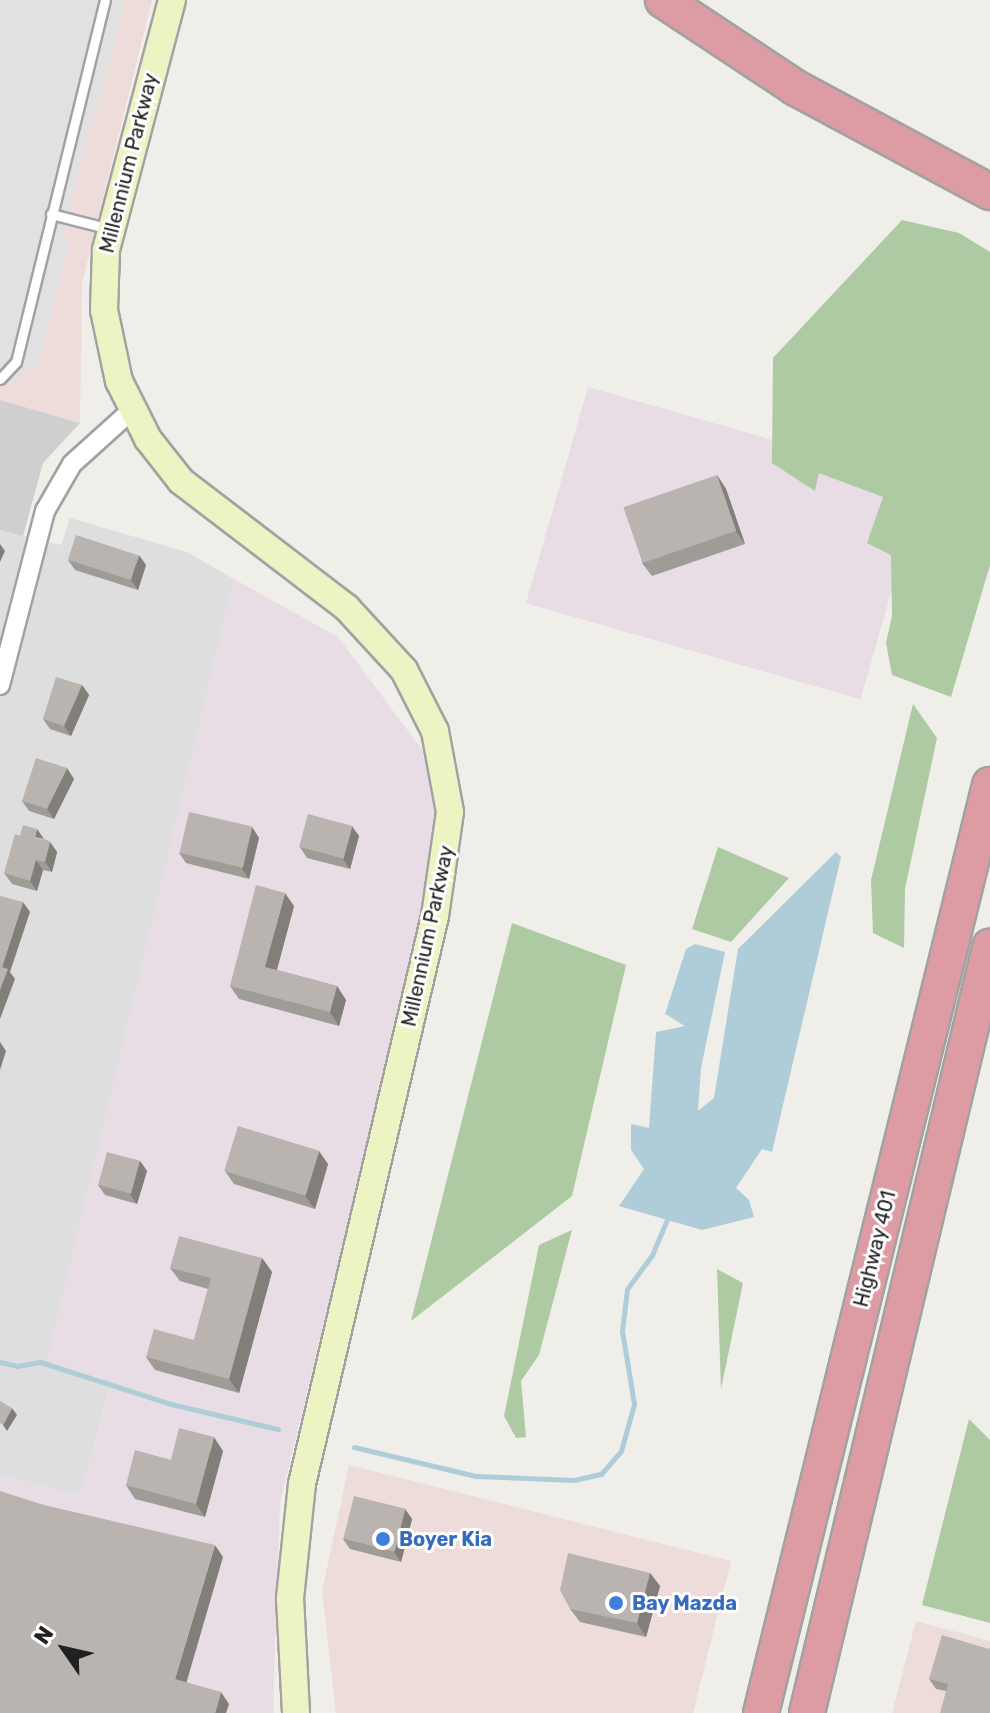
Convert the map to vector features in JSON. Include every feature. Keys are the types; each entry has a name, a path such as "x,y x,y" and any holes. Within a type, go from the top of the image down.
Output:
{"highway":[{"path":"663,0 764,69 990,192"},
{"path":"891,136 990,175"},
{"name":"Highway 401","path":"761,1713 990,785"},
{"name":"Highway 401","path":"807,1713 990,947"}],"street":[{"name":"Millennium Parkway","path":"172,0 110,229 104,310 113,362 132,410 166,464 201,501 346,607 404,670 435,731 446,784 449,834 442,885 302,1484 290,1598 296,1713"},
{"path":"0,685 45,511 72,464 132,410"}],"lane":[{"path":"0,379 16,362 105,0"},
{"path":"51,214 110,229"}],"shaded area":[{"path":"0,0 152,0 82,283 80,423 0,400"},
{"path":"0,0 125,0 62,239 70,242 37,368 25,365 15,383 0,380"},
{"path":"588,387 923,483 861,699 526,603"},
{"path":"0,400 80,423 43,463 23,536 0,530"},
{"path":"70,518 187,552 234,579 47,1364 111,1383 80,1496 0,1475 0,530 61,545"},
{"path":"234,579 338,637 432,763 436,861 280,1503 273,1713 0,1713 0,1475 80,1496 111,1384 46,1364"},
{"path":"349,1465 731,1561 693,1713 336,1713 322,1591"},
{"path":"916,1621 990,1641 990,1713 892,1713"}],"green space":[{"path":"902,220 959,233 990,252 990,565 951,697 892,675 886,643 892,616 891,555 867,543 883,497 819,473 815,491 772,463 773,358"},
{"path":"913,704 937,738 905,889 904,948 873,933 871,880"},
{"path":"718,847 789,878 731,942 692,929"},
{"path":"512,923 626,965 572,1196 411,1321"},
{"path":"572,1230 539,1355 521,1381 526,1437 516,1438 504,1416 539,1245"},
{"path":"717,1269 743,1283 721,1389"},
{"path":"969,1419 990,1440 990,1623 922,1605"}],"water":[{"path":"836,852 841,857 772,1152 762,1149 736,1188 749,1200 754,1217 702,1230 619,1206 644,1169 631,1150 631,1124 649,1128 656,1032 685,1026 665,1014 686,949 695,944 725,952 701,1068 698,1111 714,1098 738,949"}],"building":[{"path":"717,475 736,531 643,563 623,507"},
{"path":"76,535 139,555 131,580 68,560"},
{"path":"56,677 82,685 64,726 43,719"},
{"path":"36,758 67,768 47,809 22,801"},
{"path":"189,812 252,827 243,868 180,853"},
{"path":"308,814 352,826 344,859 299,847"},
{"path":"23,825 37,829 35,837 50,842 45,862 36,860 30,881 4,873 15,834 20,836"},
{"path":"256,885 285,893 265,967 337,986 330,1012 230,986"},
{"path":"0,896 23,902 2,967 8,969 0,990"},
{"path":"238,1126 319,1151 306,1196 224,1171"},
{"path":"107,1152 140,1161 131,1194 98,1185"},
{"path":"179,1236 262,1258 229,1379 146,1357 154,1329 194,1340 211,1278 170,1268"},
{"path":"0,1401 12,1408 3,1425 0,1423"},
{"path":"179,1428 214,1437 196,1504 126,1485 135,1450 171,1460"},
{"path":"0,1491 44,1505 215,1545 175,1679 221,1692 215,1713 0,1713"},
{"path":"354,1496 405,1509 395,1552 343,1539"},
{"path":"568,1553 650,1573 637,1623 570,1609 560,1590"},
{"path":"942,1635 989,1649 990,1646 990,1713 940,1713 948,1684 929,1679"}],"waterway":[{"path":"354,1447 476,1476 574,1480 601,1474 621,1451 634,1404 622,1331 627,1289 652,1255 667,1220"},
{"path":"0,1362 17,1366 40,1362 171,1404 278,1429"}],"place":[{"name":"Boyer Kia","path":"383,1539"},
{"name":"Bay Mazda","path":"616,1603"}]}
